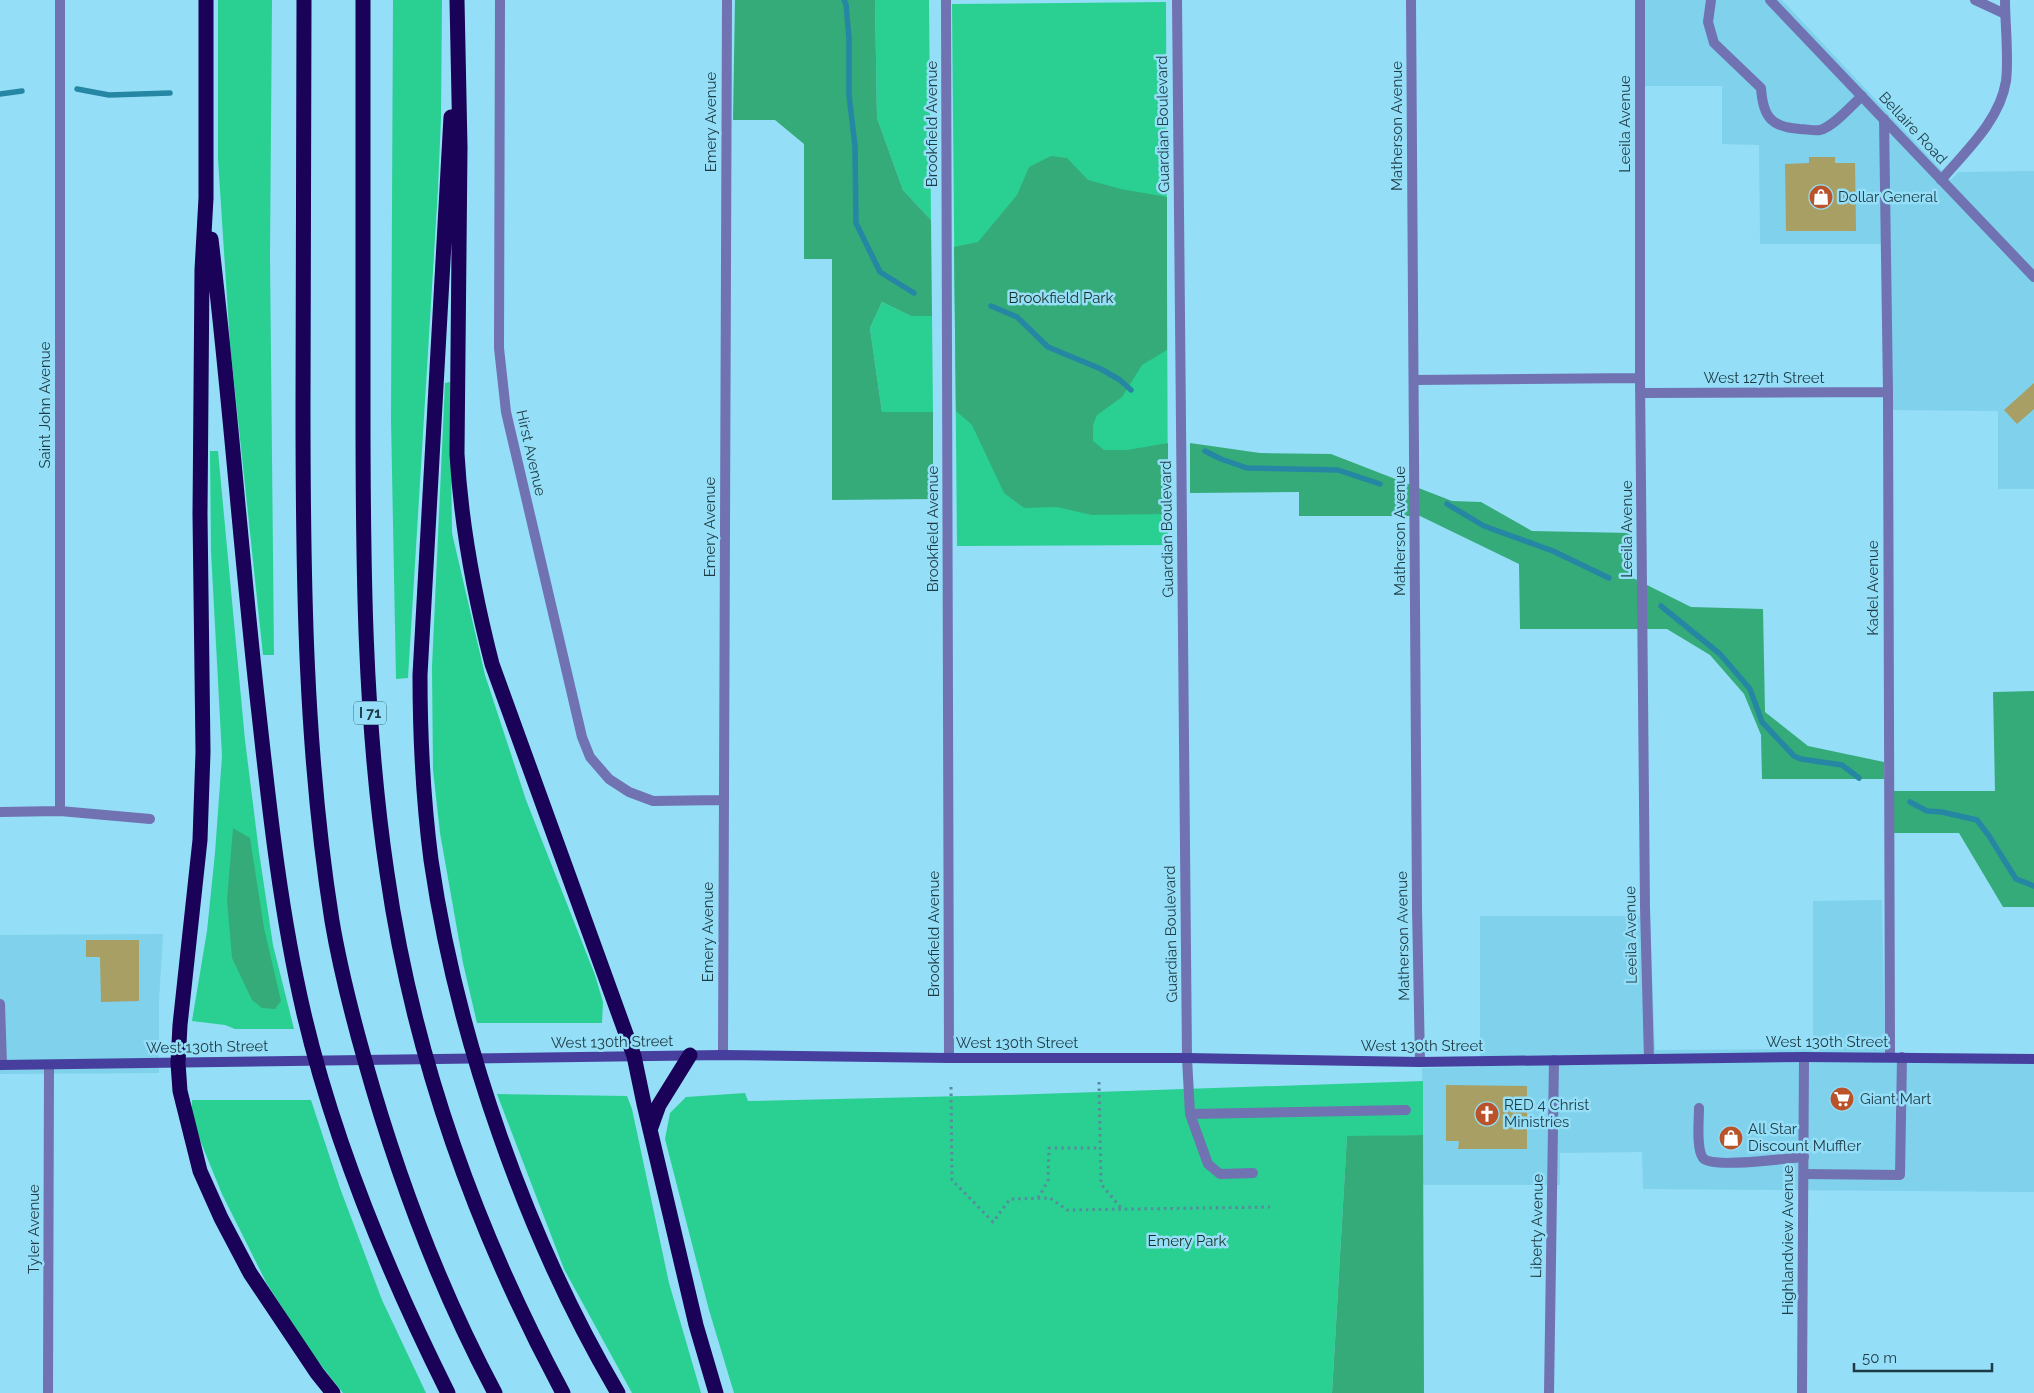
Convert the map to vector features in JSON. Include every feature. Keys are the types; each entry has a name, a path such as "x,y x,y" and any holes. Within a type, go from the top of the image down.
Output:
{"highway":[{"path":"206,0 206,198 202,270 200,504 203,752 200,840 181,1014 178,1063 180,1095 200,1172 221,1218 250,1273 317,1373 333,1393"},
{"path":"304,0 303,538 311,741 322,851 335,934 354,1020 377,1103 400,1175 428,1248 460,1323 495,1393"},
{"name":"I 71","path":"363,0 364,564 372,747 387,875 415,1013 460,1165 488,1239 526,1324 563,1393"},
{"path":"457,5 460,147 457,454 459,493 466,550 476,603 492,664 634,1056 696,1325 716,1393"},
{"path":"457,5 420,656 420,736 432,860 444,929 465,1019 510,1163 567,1297 618,1393"},
{"path":"206,198 271,829 291,954 305,1018 344,1153 418,1334 448,1393"},
{"path":"650,1130 659,1105 690,1055"}],"main road":[{"name":"West 130th Street","path":"1,1065 690,1055 1187,1058 1420,1062 1804,1057 2034,1059"}],"street":[{"name":"Saint John Avenue","path":"60,0 60,811"},
{"name":"Hirst Avenue","path":"500,0 498,348 501,380 506,412 582,737 590,757 610,779 629,792 653,801 724,800"},
{"name":"Emery Avenue","path":"723,1055 727,0"},
{"name":"Brookfield Avenue","path":"946,0 949,1058"},
{"name":"Guardian Boulevard","path":"1177,0 1187,1058 1190,1114 1208,1164 1220,1174 1254,1173"},
{"name":"Matherson Avenue","path":"1411,0 1416,898 1420,1062"},
{"name":"Leeila Avenue","path":"1640,0 1640,378 1644,888 1648,1059"},
{"path":"1711,0 1708,22 1714,42 1761,88 1762,100 1771,121 1782,127 1820,130 1835,120 1862,96"},
{"name":"Bellaire Road","path":"1770,0 2034,277"},
{"path":"1975,0 2005,14"},
{"path":"1941,180 1974,143 1994,115 2006,82 2005,0"},
{"name":"Kadel Avenue","path":"1884,119 1888,392 1890,1057"},
{"path":"1414,380 1640,378"},
{"name":"West 127th Street","path":"1641,394 1888,392"},
{"path":"0,812 60,811 150,819"},
{"path":"0,1004 1,1065"},
{"name":"Highlandview Avenue","path":"1802,1393 1804,1057"},
{"path":"1804,1174 1900,1175 1902,1057"},
{"name":"Liberty Avenue","path":"1549,1393 1554,1060"},
{"name":"Tyler Avenue","path":"48,1393 49,1065"},
{"path":"1699,1108 1699,1148 1703,1158 1708,1162 1731,1163 1804,1157"},
{"path":"1190,1114 1406,1110"}],"path":[{"path":"1099,1082 1101,1184 1122,1209"},
{"path":"951,1087 952,1180 993,1222 1010,1199 1050,1198 1067,1210 1270,1207"},
{"path":"1038,1198 1048,1181 1049,1148 1100,1148"}],"shaded area":[{"path":"1637,0 1782,0 1951,180 1958,172 2034,171 2034,489 1998,489 1998,411 1883,410 1883,244 1760,244 1759,145 1722,144 1722,86 1636,86"},
{"path":"1882,900 1885,1063 2034,1063 2034,1192 1643,1189 1642,1152 1560,1153 1560,1185 1423,1185 1422,1068 1480,1067 1480,916 1650,916 1655,1050 1813,1049 1813,901"},
{"path":"163,934 159,1001 159,1073 0,1074 0,935"}],"green space":[{"path":"218,0 272,0 270,256 274,655 263,655 230,344 218,159"},
{"path":"393,0 442,0 438,189 408,678 396,679 391,420"},
{"path":"735,0 875,0 877,118 903,190 931,220 932,316 911,316 882,302 870,328 882,412 933,412 933,499 832,500 832,259 804,259 804,144 775,120 733,120"},
{"path":"875,0 929,0 931,220 903,190 877,118"},
{"name":"Brookfield Park","path":"1166,2 1168,545 957,546 952,4"},
{"path":"1051,156 1067,158 1088,180 1121,189 1167,197 1167,350 1142,365 1122,397 1097,415 1093,425 1093,441 1104,450 1127,450 1168,443 1168,514 1092,515 1057,507 1024,508 1004,493 972,425 956,411 954,247 978,242 1017,195 1029,167"},
{"path":"882,302 911,316 932,316 933,412 882,412 870,328"},
{"path":"450,382 452,533 485,675 526,800 595,975 603,1002 602,1023 477,1023 463,963 440,833 433,770 432,667 445,383"},
{"path":"1190,443 1260,453 1331,454 1452,501 1481,502 1532,531 1631,533 1631,577 1691,607 1763,609 1765,712 1808,746 1884,762 1884,779 1762,779 1761,735 1744,694 1710,655 1667,629 1520,629 1519,564 1420,516 1299,516 1299,492 1190,493"},
{"path":"210,451 218,451 245,740 259,852 273,945 294,1029 235,1029 225,1025 192,1021 207,931 222,756 211,551"},
{"path":"2034,691 2034,907 2003,907 1959,833 1894,833 1893,791 1995,791 1993,692"},
{"path":"233,828 250,838 264,928 281,1001 275,1009 262,1008 252,1000 232,958 227,900"},
{"name":"Emery Park","path":"1423,1081 1423,1135 1347,1137 1332,1393 734,1393 709,1310 665,1139 670,1113 686,1097 745,1093 748,1101 1007,1095"},
{"path":"497,1094 627,1096 632,1109 669,1283 701,1393 632,1393 564,1269"},
{"path":"192,1100 311,1100 340,1188 382,1300 426,1393 343,1393 313,1355 267,1284 222,1194 191,1118"},
{"path":"1423,1135 1424,1393 1332,1393 1347,1136"}],"building":[{"name":"Dollar General","path":"1809,157 1835,157 1835,163 1855,163 1856,231 1786,231 1785,164 1809,163"},
{"path":"2034,383 2034,409 2017,424 2004,410"},
{"path":"86,940 139,940 139,1001 101,1002 100,957 86,957"},
{"name":"RED 4 Christ Ministries","path":"1446,1085 1527,1086 1527,1149 1458,1149 1459,1141 1446,1141"}],"waterway":[{"path":"844,0 849,38 849,95 855,146 856,223 880,272 914,293"},
{"path":"77,89 109,95 170,93"},
{"path":"0,94 22,91"},
{"path":"991,306 1017,317 1048,347 1101,369 1120,380 1131,390"},
{"path":"1205,451 1247,468 1338,470 1380,484"},
{"path":"1447,504 1484,526 1553,551 1609,578"},
{"path":"1661,606 1720,654 1750,689 1762,722 1794,756 1801,759 1842,765 1859,778"},
{"path":"1910,802 1927,811 1942,812 1977,820 2016,879 2034,886"}],"place":[{"name":"Dollar General","path":"1821,197"},
{"name":"Giant Mart","path":"1842,1099"},
{"name":"RED 4 Christ Ministries","path":"1487,1114"},
{"name":"All Star Discount Muffler","path":"1731,1138"}]}
